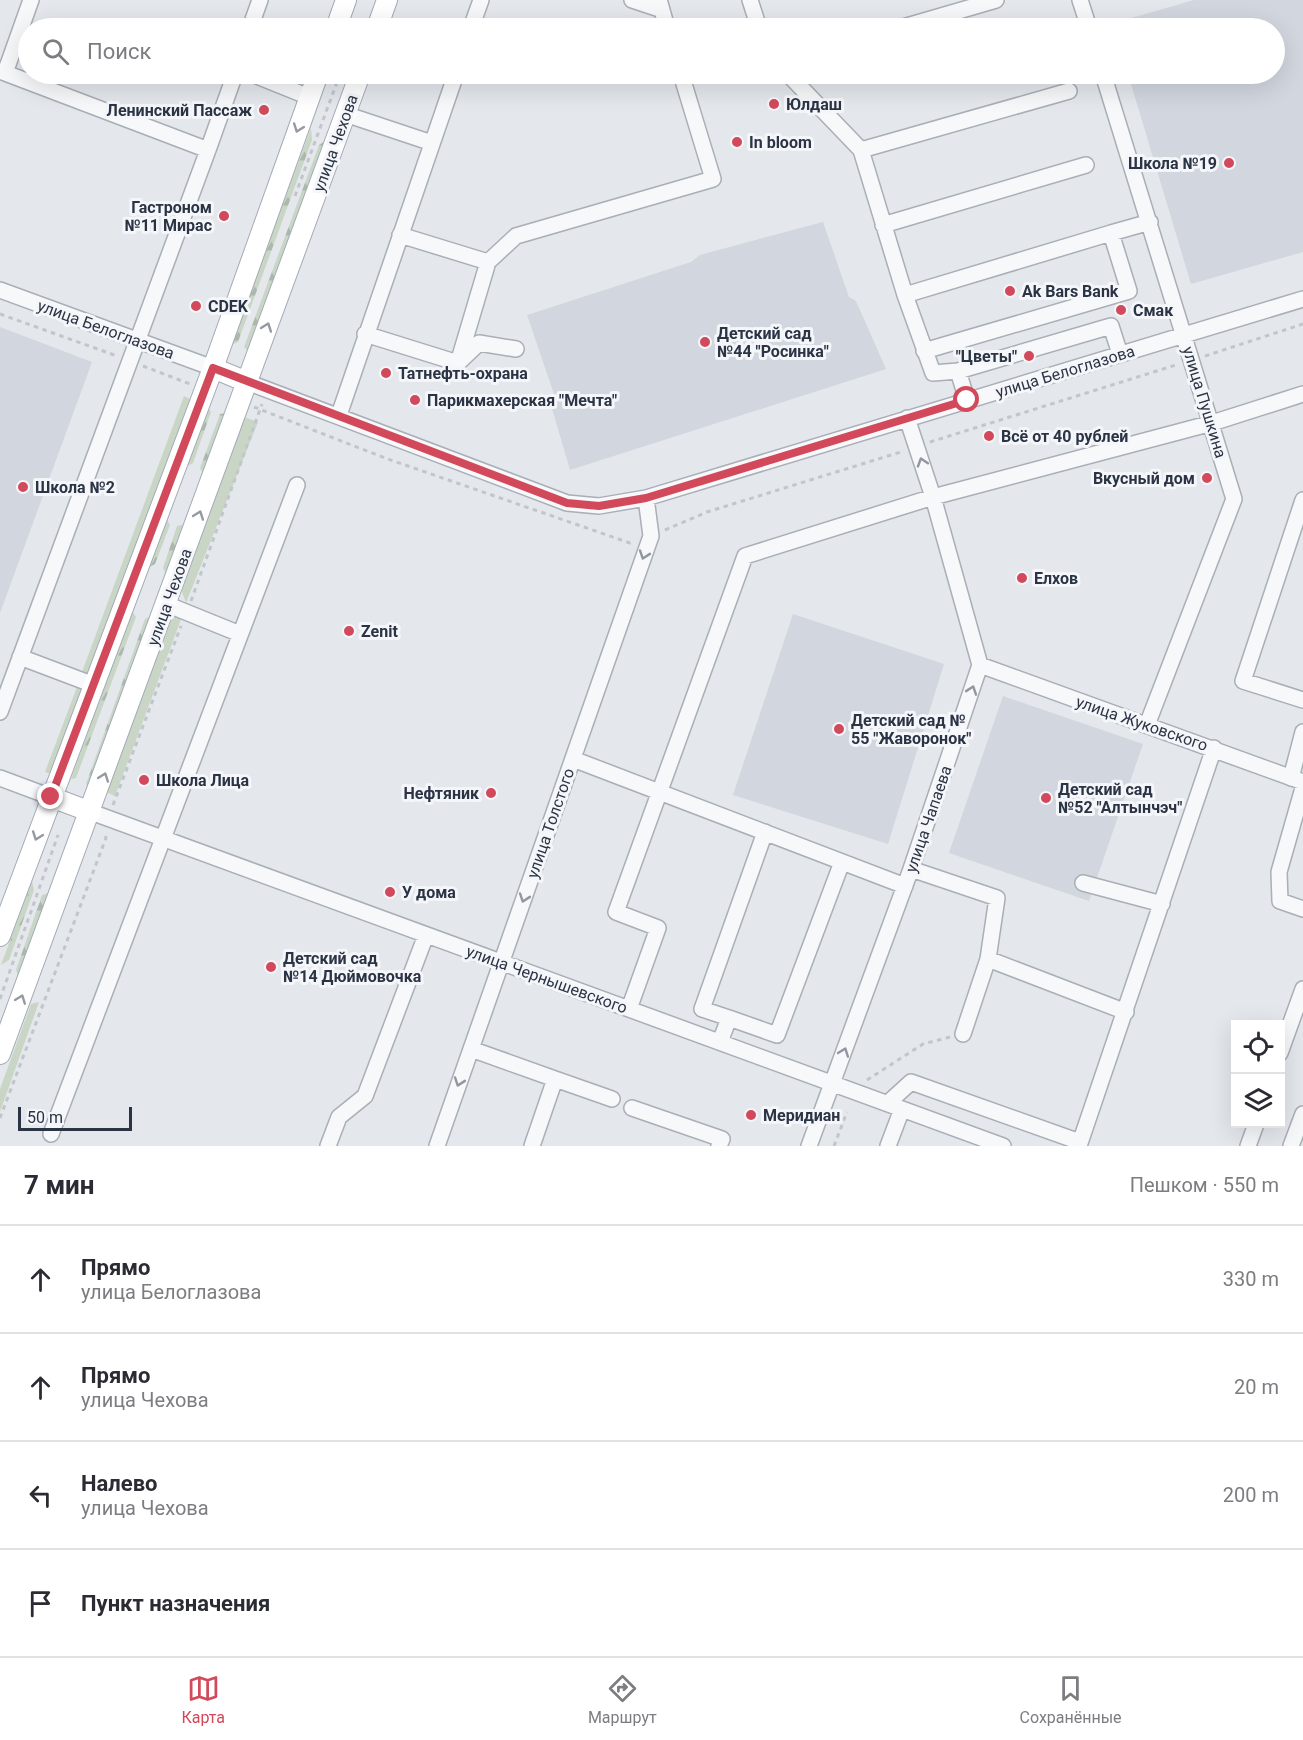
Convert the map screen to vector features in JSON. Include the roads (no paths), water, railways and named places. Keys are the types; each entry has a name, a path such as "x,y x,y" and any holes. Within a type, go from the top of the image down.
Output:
{"main road":[{"path":"340,18 346,0"},
{"path":"381,18 387,0"},
{"path":"0,936 213,368 314,84"},
{"name":"улица Чехова","path":"0,1054 96,820 166,604 356,84"},
{"path":"213,368 247,382"},
{"path":"51,797 96,820"}],"street":[{"path":"24,18 31,0"},
{"path":"254,18 260,0"},
{"path":"475,18 481,0"},
{"path":"632,0 661,5"},
{"path":"750,0 756,18"},
{"path":"934,18 996,0"},
{"path":"1080,0 1086,18"},
{"path":"18,33 3,72 18,78"},
{"path":"35,84 208,150"},
{"path":"0,712 231,84"},
{"path":"277,84 309,97"},
{"path":"339,415 453,84"},
{"path":"458,363 488,262 516,236 713,179 684,84"},
{"path":"798,84 861,150 905,295 933,372 958,371 1111,326 1120,354"},
{"name":"улица Пушкина","path":"1106,84 1234,499 1147,725"},
{"path":"861,150 1068,91"},
{"path":"345,114 432,143"},
{"path":"883,225 1086,165"},
{"path":"905,295 1150,222"},
{"path":"924,351 1129,291 1111,233"},
{"path":"400,235 488,262"},
{"name":"улица Белоглазова","path":"0,290 213,368"},
{"name":"улица Белоглазова","path":"247,382 567,503 599,506 646,498 1303,299"},
{"path":"365,334 458,363"},
{"path":"458,363 479,343 516,349"},
{"path":"958,371 967,400"},
{"path":"629,1009 658,928 616,912 745,556 933,496 1212,423 1303,394"},
{"path":"907,418 933,496 980,665"},
{"path":"51,1134 297,485"},
{"name":"улица Толстого","path":"437,1146 651,536 646,498"},
{"path":"1303,500 1243,681 1303,700"},
{"path":"166,604 240,634"},
{"path":"20,657 94,685"},
{"name":"улица Жуковского","path":"980,665 1297,780"},
{"name":"улица Чапаева","path":"809,1146 905,886 980,665"},
{"path":"1297,780 1303,732"},
{"path":"888,1146 895,1106 911,1082 1080,1144 1214,748"},
{"path":"573,759 905,886"},
{"path":"0,778 51,797"},
{"path":"1303,788 1279,872 1280,901 1303,909"},
{"name":"улица Чернышевского","path":"96,820 163,838 1003,1146"},
{"path":"765,832 702,1008 777,1035 842,862"},
{"path":"911,869 997,898 988,959 963,1034"},
{"path":"1083,883 1162,904"},
{"path":"328,1146 339,1117 365,1096 426,935"},
{"path":"988,959 1126,1012"},
{"path":"1285,1041 1303,989"},
{"path":"720,1042 729,1018"},
{"path":"471,1049 612,1099"},
{"path":"532,1146 555,1078"},
{"path":"632,1108 722,1139 719,1146"},
{"path":"1291,1146 1303,1114"},
{"path":"1248,1146 1255,1128"}],"place":[{"name":"Юлдаш","path":"774,104"},
{"name":"Ленинский Пассаж","path":"264,110"},
{"name":"In bloom","path":"737,142"},
{"name":"Школа №19","path":"1229,163"},
{"name":"Гастроном №11 Мирас","path":"224,216"},
{"name":"Ak Bars Bank","path":"1010,291"},
{"name":"CDEK","path":"196,306"},
{"name":"Смак","path":"1121,310"},
{"name":"Детский сад №44 \"Росинка\"","path":"705,342"},
{"name":"\"Цветы\"","path":"1029,356"},
{"name":"Татнефть-охрана","path":"386,373"},
{"name":"Парикмахерская \"Мечта\"","path":"415,400"},
{"name":"Всё от 40 рублей","path":"989,436"},
{"name":"Вкусный дом","path":"1207,478"},
{"name":"Школа №2","path":"23,487"},
{"name":"Елхов","path":"1022,578"},
{"name":"Zenit","path":"349,631"},
{"name":"Детский сад № 55 \"Жаворонок\"","path":"839,729"},
{"name":"Школа Лица","path":"144,780"},
{"name":"Нефтяник","path":"491,793"},
{"name":"Детский сад №52 \"Алтынчэч\"","path":"1046,798"},
{"name":"У дома","path":"390,892"},
{"name":"Детский сад №14 Дюймовочка","path":"271,967"},
{"name":"Меридиан","path":"751,1115"}]}
